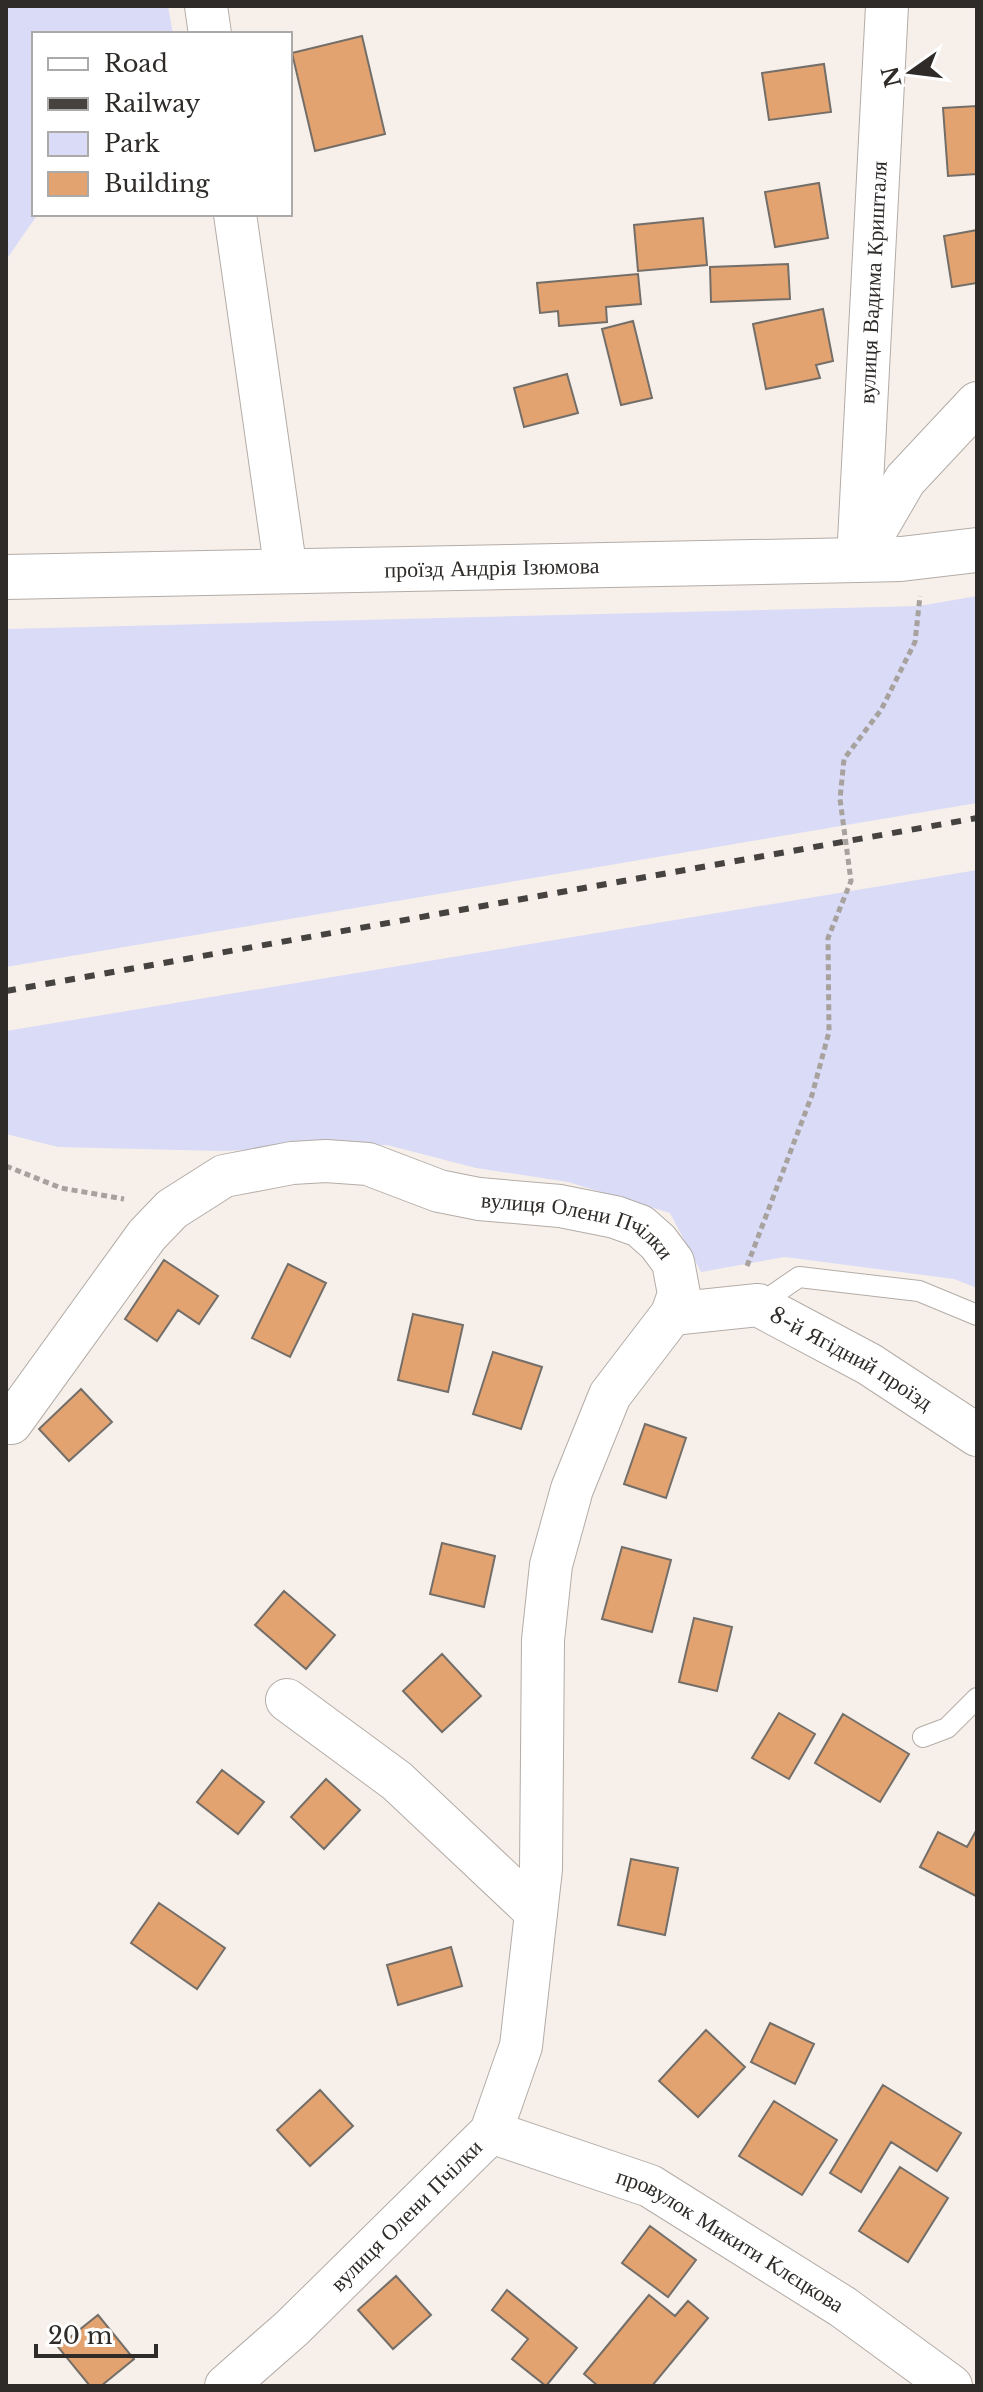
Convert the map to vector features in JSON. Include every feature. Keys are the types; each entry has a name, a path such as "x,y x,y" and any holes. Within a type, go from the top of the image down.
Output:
{"street":[{"path":"206,6 210,32"},
{"name":"вулиця Вадима Кришталя","path":"858,560 887,6"},
{"path":"235,216 286,572"},
{"path":"858,560 905,480 977,403"},
{"name":"проїзд Андрія Ізюмова","path":"6,577 901,559 977,550"},
{"name":"вулиця Олени Пчілки","path":"11,1423 147,1235 172,1209 215,1181 252,1169 315,1162 368,1164 439,1191 479,1199 560,1206 615,1217 640,1226 658,1242 673,1262 679,1294 672,1314 610,1395 572,1489 551,1565 543,1640 541,1869 521,2046 491,2132 292,2328 226,2386"},
{"path":"672,1314 744,1307"},
{"name":"8-й Ягідний проїзд","path":"744,1307 869,1364 977,1435"},
{"path":"287,1700 397,1781 536,1912"},
{"name":"провулок Микити Клєцкова","path":"491,2132 650,2186 843,2307 951,2386"}],"lane":[{"path":"744,1307 799,1277 919,1291 977,1315"},
{"path":"923,1737 947,1728 977,1698"}],"path":[{"path":"744,1307 773,1204 807,1108 829,1032 828,938 851,881 840,799 844,759 881,710 915,642 920,597"},
{"path":"6,1166 61,1188 172,1209"}],"green space":[{"path":"6,6 168,6 173,32 32,32 32,216 37,216 6,260"},
{"path":"977,596 977,803 6,967 6,629 919,606"},
{"path":"977,870 977,1288 954,1279 785,1257 701,1272 670,1213 568,1182 476,1168 387,1145 221,1151 58,1147 6,1134 6,1031"}],"building":[{"path":"362,36 385,134 315,151 292,53"},
{"path":"824,64 831,112 769,120 762,73"},
{"path":"977,106 977,174 948,176 943,108"},
{"path":"819,183 828,238 775,247 765,192"},
{"path":"703,218 707,265 638,271 634,225"},
{"path":"977,230 977,283 952,287 944,236"},
{"path":"788,264 790,299 711,302 710,267"},
{"path":"638,274 641,304 606,307 607,322 559,326 558,311 540,313 537,283"},
{"path":"823,309 833,361 816,365 820,378 766,389 753,324"},
{"path":"633,321 652,398 621,405 602,329"},
{"path":"567,374 578,413 524,427 514,388"},
{"path":"164,1260 218,1296 199,1324 178,1310 157,1341 125,1319"},
{"path":"288,1264 326,1283 290,1357 252,1338"},
{"path":"413,1314 463,1325 448,1392 398,1380"},
{"path":"493,1352 542,1367 521,1429 473,1414"},
{"path":"81,1389 112,1422 69,1461 39,1429"},
{"path":"645,1424 686,1438 666,1498 624,1484"},
{"path":"442,1543 495,1556 484,1607 430,1594"},
{"path":"622,1547 671,1560 652,1632 602,1619"},
{"path":"284,1591 335,1635 306,1669 255,1625"},
{"path":"694,1618 732,1627 717,1691 679,1682"},
{"path":"442,1654 481,1696 442,1732 403,1691"},
{"path":"779,1713 815,1734 789,1779 752,1758"},
{"path":"843,1714 909,1754 880,1802 815,1763"},
{"path":"222,1770 264,1802 238,1834 197,1802"},
{"path":"326,1779 360,1810 324,1849 291,1817"},
{"path":"977,1829 976,1896 920,1867 938,1832 967,1847"},
{"path":"631,1859 678,1868 665,1935 618,1925"},
{"path":"159,1903 225,1948 197,1989 131,1943"},
{"path":"451,1947 462,1986 398,2005 387,1965"},
{"path":"770,2023 814,2044 795,2084 751,2062"},
{"path":"706,2030 745,2067 698,2117 659,2081"},
{"path":"883,2085 961,2133 937,2171 891,2142 861,2192 830,2173"},
{"path":"320,2090 353,2126 310,2166 277,2130"},
{"path":"774,2101 837,2140 802,2195 739,2156"},
{"path":"900,2167 948,2198 908,2262 859,2231"},
{"path":"650,2226 696,2260 668,2297 622,2263"},
{"path":"396,2276 431,2315 393,2349 358,2310"},
{"path":"507,2290 577,2348 546,2386 512,2359 528,2339 492,2310"},
{"path":"649,2295 675,2316 688,2301 708,2318 652,2386 598,2386 584,2374"},
{"path":"98,2315 134,2359 101,2386 90,2386 58,2347"}],"railway":[{"path":"6,991 977,818"}]}
